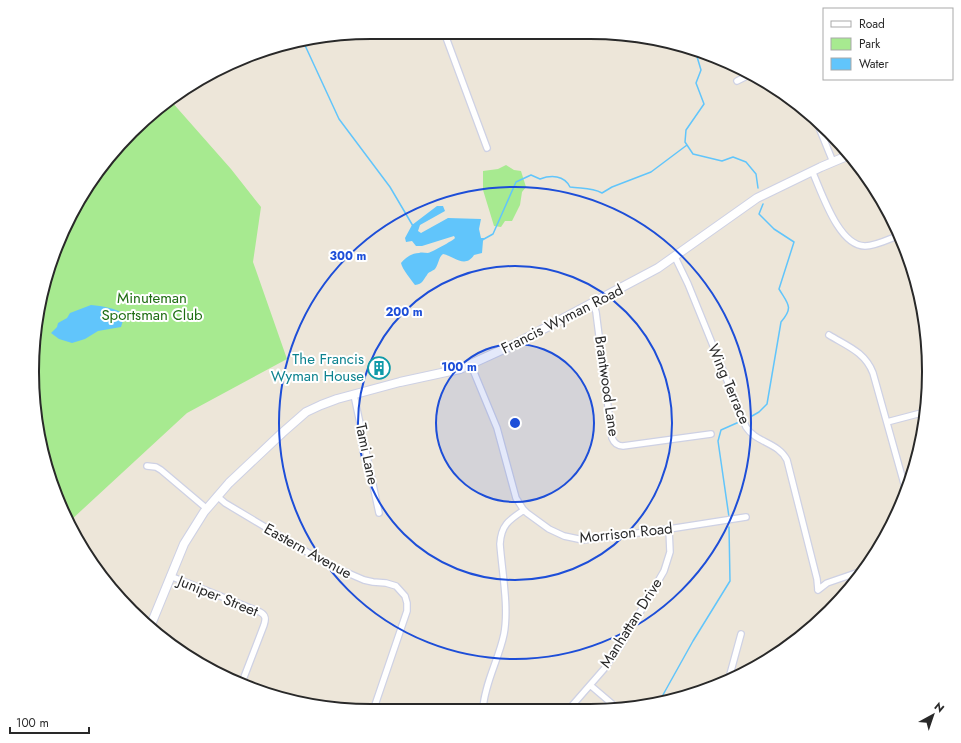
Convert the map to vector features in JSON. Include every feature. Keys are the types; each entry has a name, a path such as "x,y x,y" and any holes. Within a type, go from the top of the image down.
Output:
{"main road":[{"name":"Francis Wyman Road","path":"152,621 184,544 206,508 282,433 306,412 329,402 400,382 454,371 471,365 517,343 658,268 752,200 844,157"}],"street":[{"path":"447,39 487,148"},
{"path":"737,81 744,77"},
{"path":"821,133 833,162"},
{"path":"812,171 833,219 839,228 849,238 860,245 867,246 894,237"},
{"name":"Wing Terrace","path":"675,257 688,284 746,426 756,438 779,449 787,460 817,579 818,590 826,583 853,574"},
{"name":"Brantwood Lane","path":"593,303 596,312 612,438 615,443 623,446 711,434"},
{"path":"829,335 858,352 868,361 873,373 903,481"},
{"name":"Morrison Road","path":"471,365 494,418 516,498 524,510 549,529 575,539 592,539 746,517"},
{"name":"Tami Lane","path":"354,395 379,513"},
{"path":"887,422 919,414"},
{"path":"147,466 161,470 206,508"},
{"name":"Eastern Avenue","path":"217,496 225,503 327,564 368,582 392,585 403,592 407,603 407,611 375,704"},
{"path":"484,704 488,682 504,632 505,607 500,544 501,534 507,523 524,510"},
{"name":"Manhattan Drive","path":"573,704 609,662 628,635 664,571 670,552 669,529"},
{"name":"Juniper Street","path":"170,576 260,612 265,616 266,620 263,630 243,679"},
{"path":"730,673 740,634"},
{"path":"590,685 611,703"}],"green space":[{"name":"Minuteman Sportsman Club","path":"174,104 231,169 261,207 253,262 287,359 187,413 73,518 64,499 50,458 42,415 39,372 40,350 45,307 50,285 64,244 73,224 95,187 136,136"},
{"path":"506,165 514,170 521,171 526,187 522,192 520,205 512,221 505,221 501,227 494,226 483,190 483,171 498,169"}],"water":[{"path":"437,206 443,206 445,211 420,225 418,231 421,233 448,218 481,219 479,229 481,238 485,238 483,241 482,253 474,255 467,261 459,260 443,254 440,257 435,269 428,273 421,283 415,285 405,272 401,263 411,255 416,253 428,253 447,244 455,238 454,236 422,246 416,246 412,241 406,242 405,238 412,225"},
{"path":"91,305 117,310 125,314 121,327 98,331 85,339 72,343 59,339 51,333 57,327 58,323 67,318 70,313"}],"waterway":[{"path":"305,45 339,119 390,187 413,226"},
{"path":"697,57 701,70 696,83 704,104 686,130 685,142 693,154 722,161 733,157 746,162 756,174 758,188"},
{"path":"484,239 493,234 516,182 531,175 540,179 548,177 561,178 570,187 590,189 602,193 612,187 651,172 687,145"},
{"path":"752,416 759,412 767,404 781,322 788,309 787,302 779,289 794,242 774,229 759,214 763,204"},
{"path":"729,517 718,441 721,430 739,422"},
{"path":"662,696 693,641 730,581 729,527"}],"place":[{"name":"The Francis Wyman House","path":"379,368"}]}
